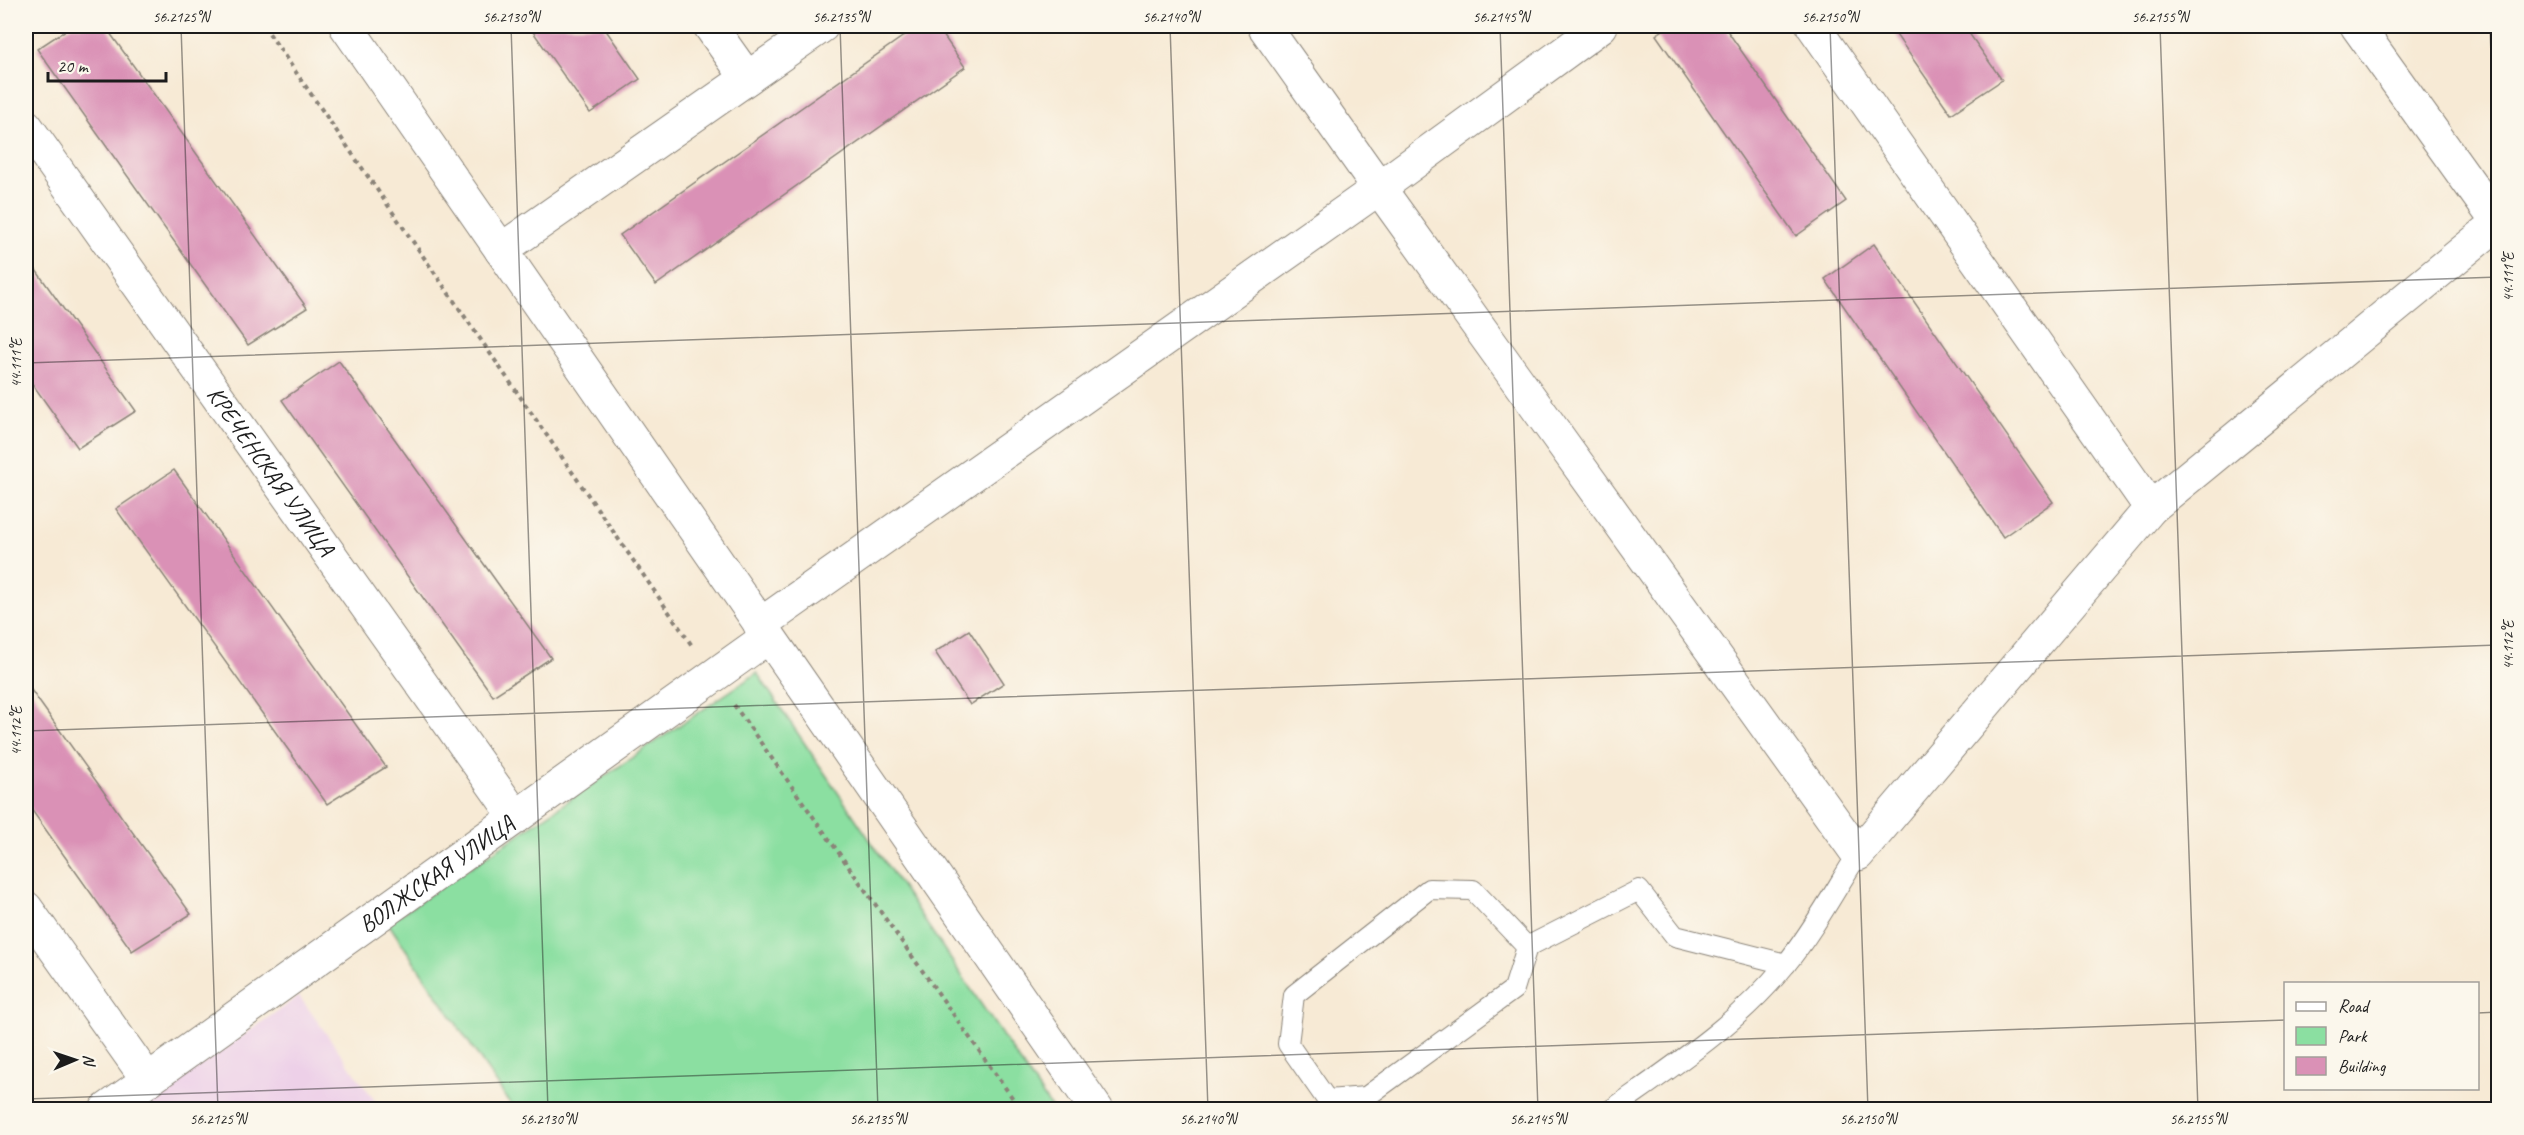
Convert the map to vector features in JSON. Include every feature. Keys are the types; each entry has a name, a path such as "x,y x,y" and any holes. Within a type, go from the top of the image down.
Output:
{"street":[{"path":"346,26 1096,1110"},
{"path":"710,26 747,78"},
{"path":"501,250 822,26"},
{"path":"1264,26 1858,854 2151,508 2498,223 2357,26"},
{"name":"ВОЛЖСКАЯ УЛИЦА","path":"106,1110 713,676 764,631 1601,26"},
{"path":"1813,26 2151,508"},
{"name":"КРЕЧЕНСКАЯ УЛИЦА","path":"26,126 516,817"},
{"path":"26,908 148,1080"}],"lane":[{"path":"1611,1110 1693,1052 1741,1013 1786,964 1858,854"},
{"path":"1527,947 1473,890 1430,889 1294,995 1288,1044 1327,1100 1366,1097 1514,989 1527,947 1639,890 1675,936 1786,964"}],"path":[{"path":"264,26 713,676 1021,1110"}],"shaded area":[{"path":"299,996 381,1109 139,1109"}],"green space":[{"path":"757,673 1052,1109 514,1109 388,923"}],"building":[{"path":"72,26 105,26 307,308 248,345 37,49"},
{"path":"529,26 603,26 640,79 590,113"},
{"path":"918,26 937,26 965,67 656,285 620,235"},
{"path":"1669,26 1724,26 1846,201 1796,236 1656,35"},
{"path":"1890,26 1964,26 2002,80 1951,114"},
{"path":"1874,244 2053,502 2003,537 1825,279"},
{"path":"26,256 136,411 78,448 26,375"},
{"path":"339,361 551,658 493,696 282,400"},
{"path":"174,470 386,767 327,804 116,509"},
{"path":"969,630 1004,683 970,705 935,652"},
{"path":"26,683 191,914 132,951 26,802"}]}
